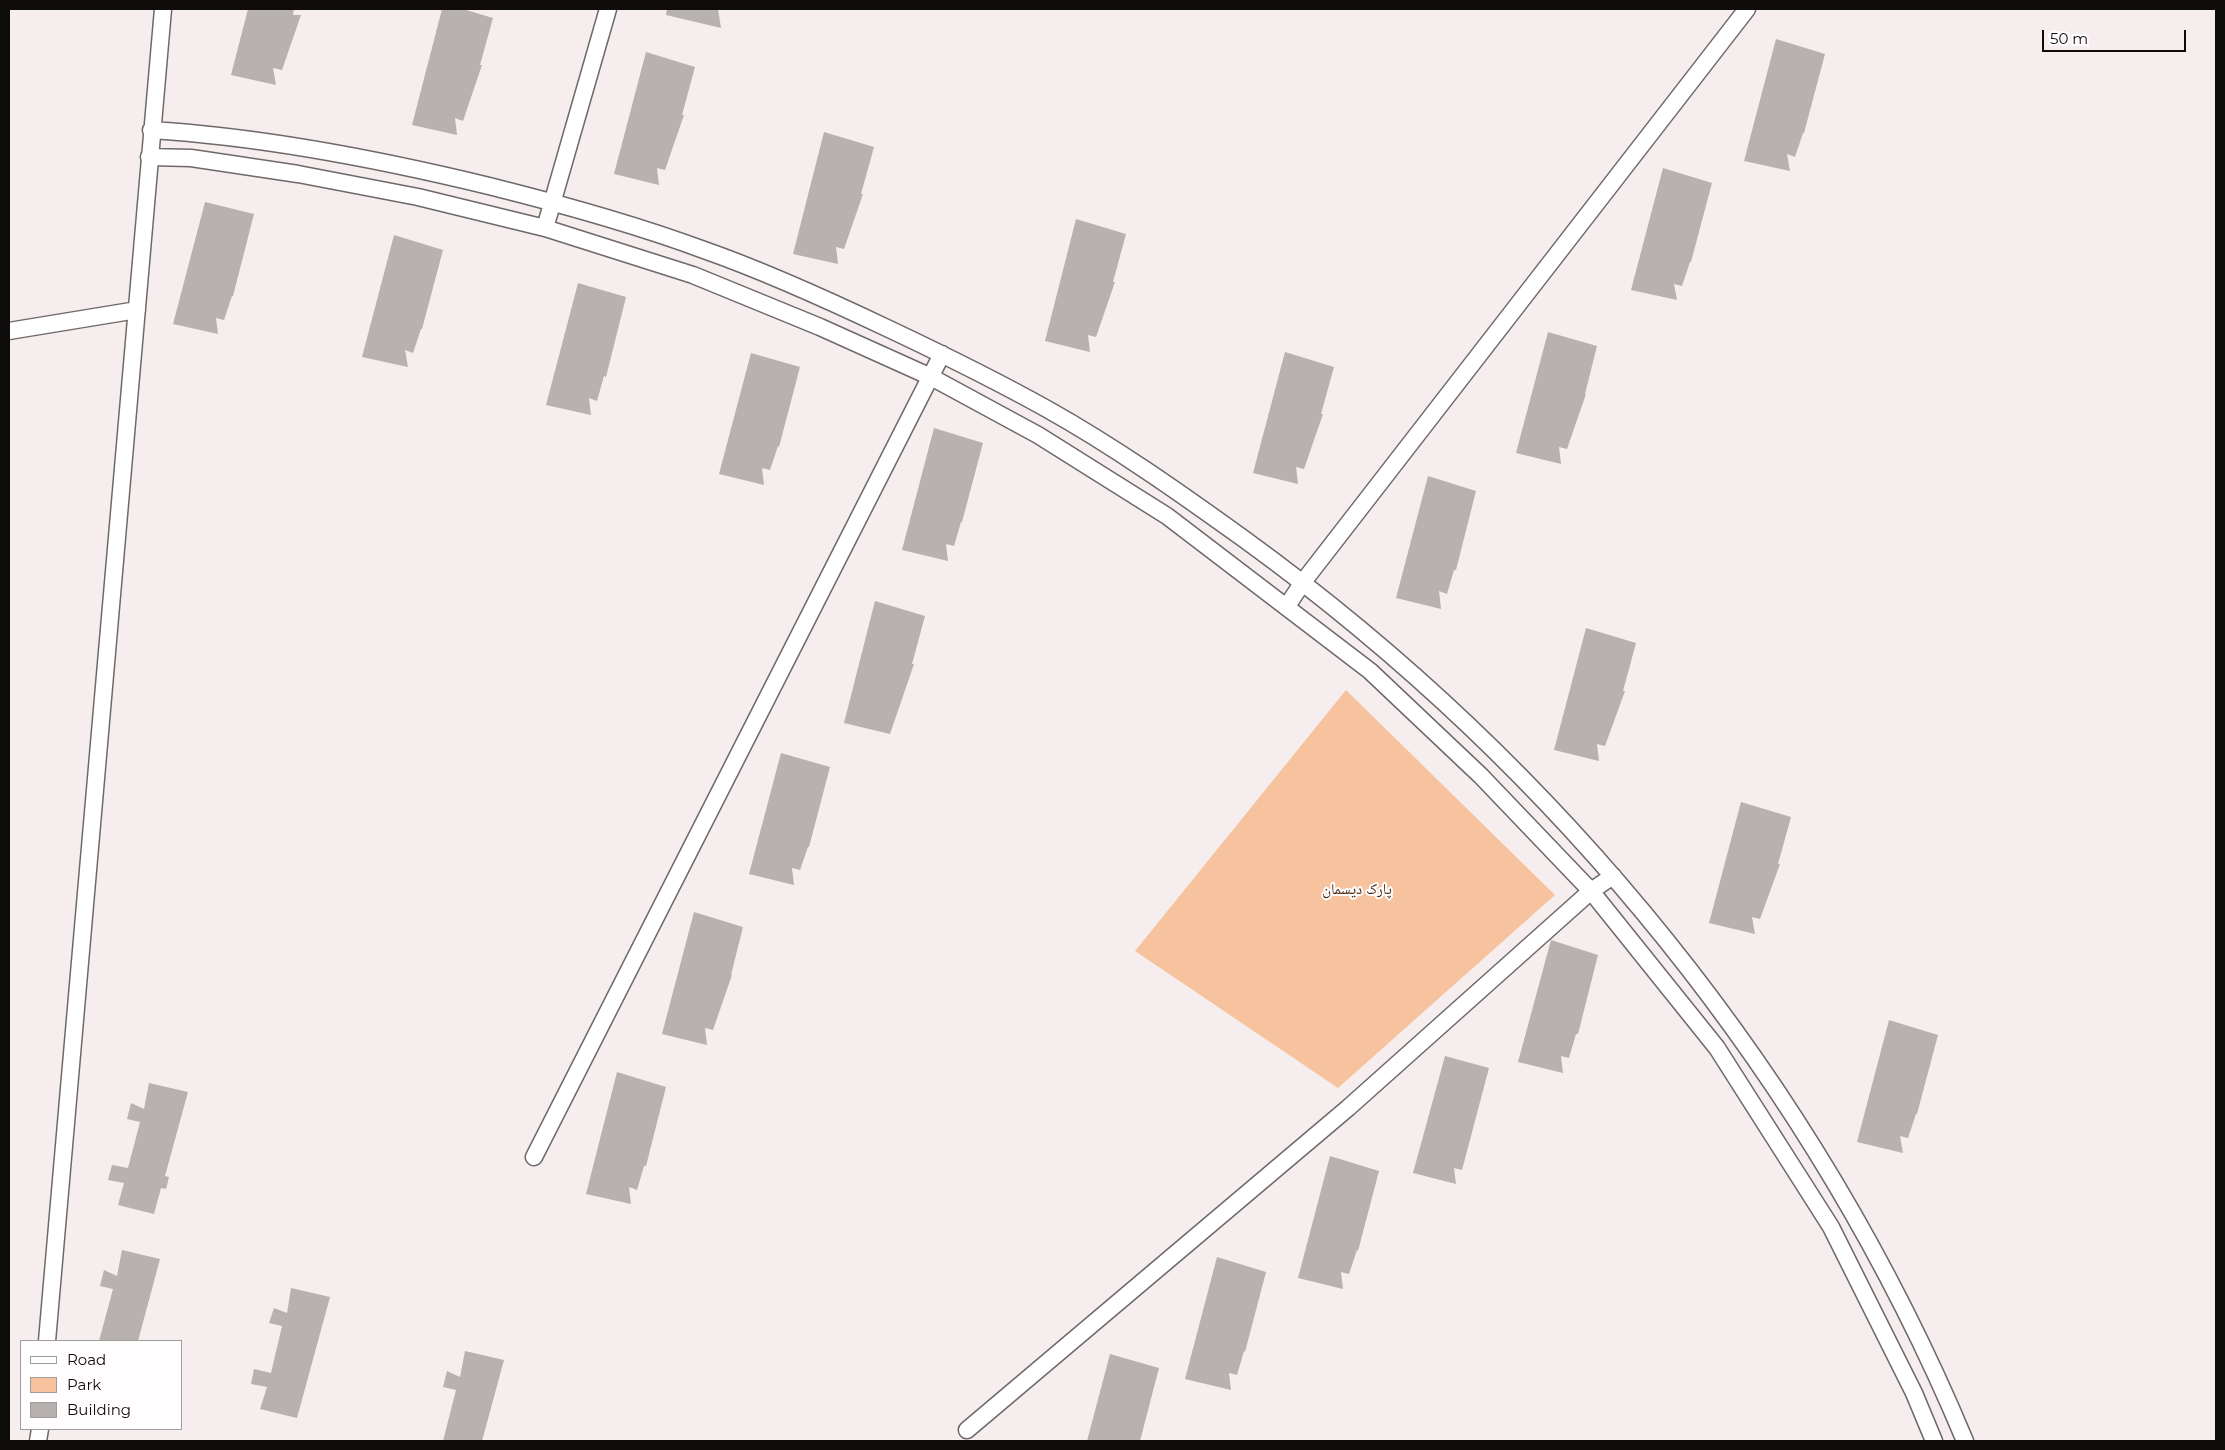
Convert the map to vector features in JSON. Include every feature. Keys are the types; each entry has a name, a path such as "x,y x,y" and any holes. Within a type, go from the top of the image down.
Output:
{"street":[{"path":"47,1340 163,9"},
{"path":"545,228 608,9"},
{"path":"1287,606 1747,9"},
{"path":"151,130 190,132 302,146 424,170 553,202 704,250 831,302 942,354 1053,412 1171,486 1304,582 1382,646 1503,756 1613,876 1664,935 1740,1035 1818,1157 1879,1261 1941,1385 1965,1441"},
{"path":"149,157 191,158 298,174 418,197 545,228 693,275 820,327 931,377 1038,436 1168,516 1287,606 1377,678 1481,776 1591,891 1718,1048 1831,1227 1914,1393 1934,1441"},
{"path":"9,331 137,310"},
{"path":"534,1157 942,354"},
{"path":"967,1430 1348,1108 1591,891 1613,876"}],"green space":[{"name":"پارک دیسمان","path":"1346,690 1555,895 1338,1088 1135,951"}],"building":[{"path":"248,9 294,9 293,15 301,15 282,70 273,68 276,85 231,75"},
{"path":"442,9 463,9 493,18 480,65 482,65 463,121 455,118 457,135 412,125"},
{"path":"667,9 718,9 721,28 666,15"},
{"path":"1776,39 1825,54 1804,133 1795,157 1787,154 1790,171 1744,161"},
{"path":"646,52 695,67 682,115 684,115 665,170 657,168 659,185 614,174"},
{"path":"824,132 874,147 861,194 863,194 844,249 836,247 838,264 793,254"},
{"path":"1663,168 1712,183 1691,262 1682,286 1674,284 1677,300 1631,290"},
{"path":"205,202 254,214 233,296 224,320 216,318 218,334 173,324"},
{"path":"1076,219 1126,234 1113,282 1115,282 1096,337 1088,335 1090,352 1045,341"},
{"path":"394,235 443,250 422,329 413,353 405,350 408,367 362,357"},
{"path":"578,283 626,297 606,377 604,376 597,401 589,398 591,415 546,405"},
{"path":"1548,332 1597,346 1586,394 1567,449 1559,447 1561,464 1516,453"},
{"path":"1285,352 1334,367 1321,414 1323,414 1304,469 1296,467 1298,484 1253,473"},
{"path":"751,353 800,367 779,447 770,470 762,468 764,485 719,474"},
{"path":"934,428 983,443 954,546 946,544 948,561 902,550"},
{"path":"1428,476 1476,491 1456,570 1454,570 1447,594 1439,591 1441,609 1396,598"},
{"path":"875,601 925,616 912,664 914,664 890,734 844,723"},
{"path":"1586,628 1636,643 1623,691 1625,691 1605,746 1597,744 1599,761 1554,750"},
{"path":"781,753 830,767 809,847 800,870 792,868 794,885 749,874"},
{"path":"1741,802 1791,817 1778,864 1780,864 1760,919 1752,917 1755,934 1709,923"},
{"path":"694,912 743,927 732,975 713,1030 705,1028 707,1045 662,1034"},
{"path":"1551,940 1598,955 1578,1034 1576,1034 1569,1058 1561,1056 1563,1073 1518,1062"},
{"path":"1889,1020 1938,1035 1917,1114 1908,1138 1900,1136 1903,1153 1857,1142"},
{"path":"1445,1056 1489,1068 1462,1170 1454,1168 1456,1184 1413,1173"},
{"path":"617,1072 666,1087 646,1166 644,1166 637,1190 629,1187 631,1204 586,1194"},
{"path":"149,1083 188,1092 165,1176 169,1177 166,1189 161,1188 154,1214 118,1205 124,1183 108,1180 112,1165 128,1168 140,1122 127,1119 131,1103 144,1109"},
{"path":"1330,1156 1379,1171 1358,1251 1349,1274 1341,1272 1343,1289 1298,1278"},
{"path":"122,1250 160,1259 138,1340 99,1340 113,1289 100,1286 104,1270 117,1276"},
{"path":"1217,1257 1266,1272 1237,1375 1229,1373 1231,1390 1185,1379"},
{"path":"291,1288 330,1297 297,1418 260,1409 267,1387 251,1384 254,1369 271,1373 282,1326 269,1323 274,1308 287,1313"},
{"path":"465,1351 504,1360 482,1441 443,1441 456,1390 443,1387 447,1371 460,1377"},
{"path":"1110,1354 1159,1368 1140,1441 1087,1441"}]}
